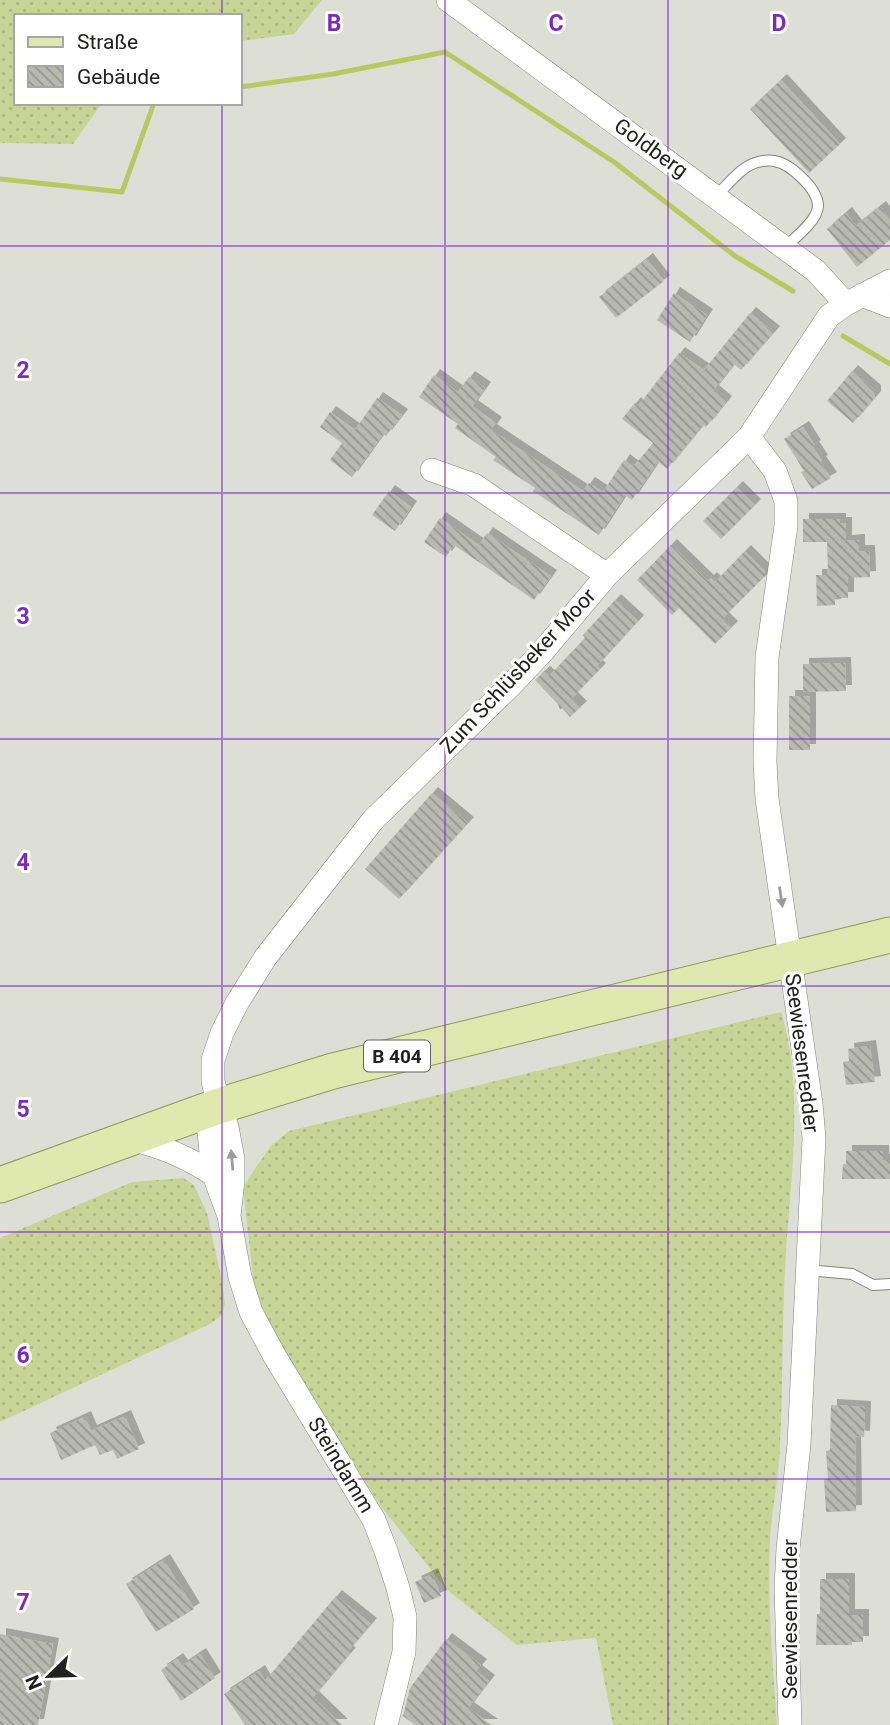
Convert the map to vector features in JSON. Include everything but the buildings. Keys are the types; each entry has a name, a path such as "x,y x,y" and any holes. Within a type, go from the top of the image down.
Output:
{"main road":[{"name":"B 404","path":"0,1185 219,1106 333,1071 890,935"}],"street":[{"name":"Goldberg","path":"448,0 854,299"},
{"name":"Zum Schlüsbeker Moor","path":"219,1106 212,1073 216,1050 237,1003 265,958 373,820 511,685 607,575 749,437 829,316 854,299 890,281"},
{"path":"854,299 890,306"},
{"name":"Seewiesenredder","path":"749,437 775,471 786,500 786,526 767,657 765,762 772,833 814,1138 798,1462 786,1588 790,1725"},
{"path":"432,470 474,485 607,575"},
{"name":"Steindamm","path":"219,1106 209,1131 210,1153 214,1175 229,1216 240,1277 251,1312 263,1337 374,1520 398,1588 405,1617 404,1652 386,1725"},
{"name":"Steindamm","path":"219,1106 227,1127 233,1159 229,1216"},
{"path":"127,1138 171,1150 214,1175"}],"lane":[{"path":"716,197 744,169 756,163 774,161 786,166 813,191 818,206 813,220 785,247"},
{"path":"807,1270 852,1274 873,1285 890,1284"}],"green space":[{"path":"0,0 322,0 294,34 242,41 242,14 14,14 14,105 101,105 73,144 0,143"},
{"path":"781,1012 793,1075 794,1140 784,1292 779,1457 769,1563 777,1725 613,1725 596,1638 517,1645 446,1589 380,1505 275,1341 262,1314 254,1286 243,1188 271,1146 289,1131"},
{"path":"183,1178 194,1185 207,1213 225,1303 222,1315 212,1323 0,1422 0,1238 132,1182"}],"waterway":[{"path":"242,87 333,74 445,52 614,162 735,256 793,291"},
{"path":"0,179 122,192 153,105"},
{"path":"843,336 890,364"}]}
